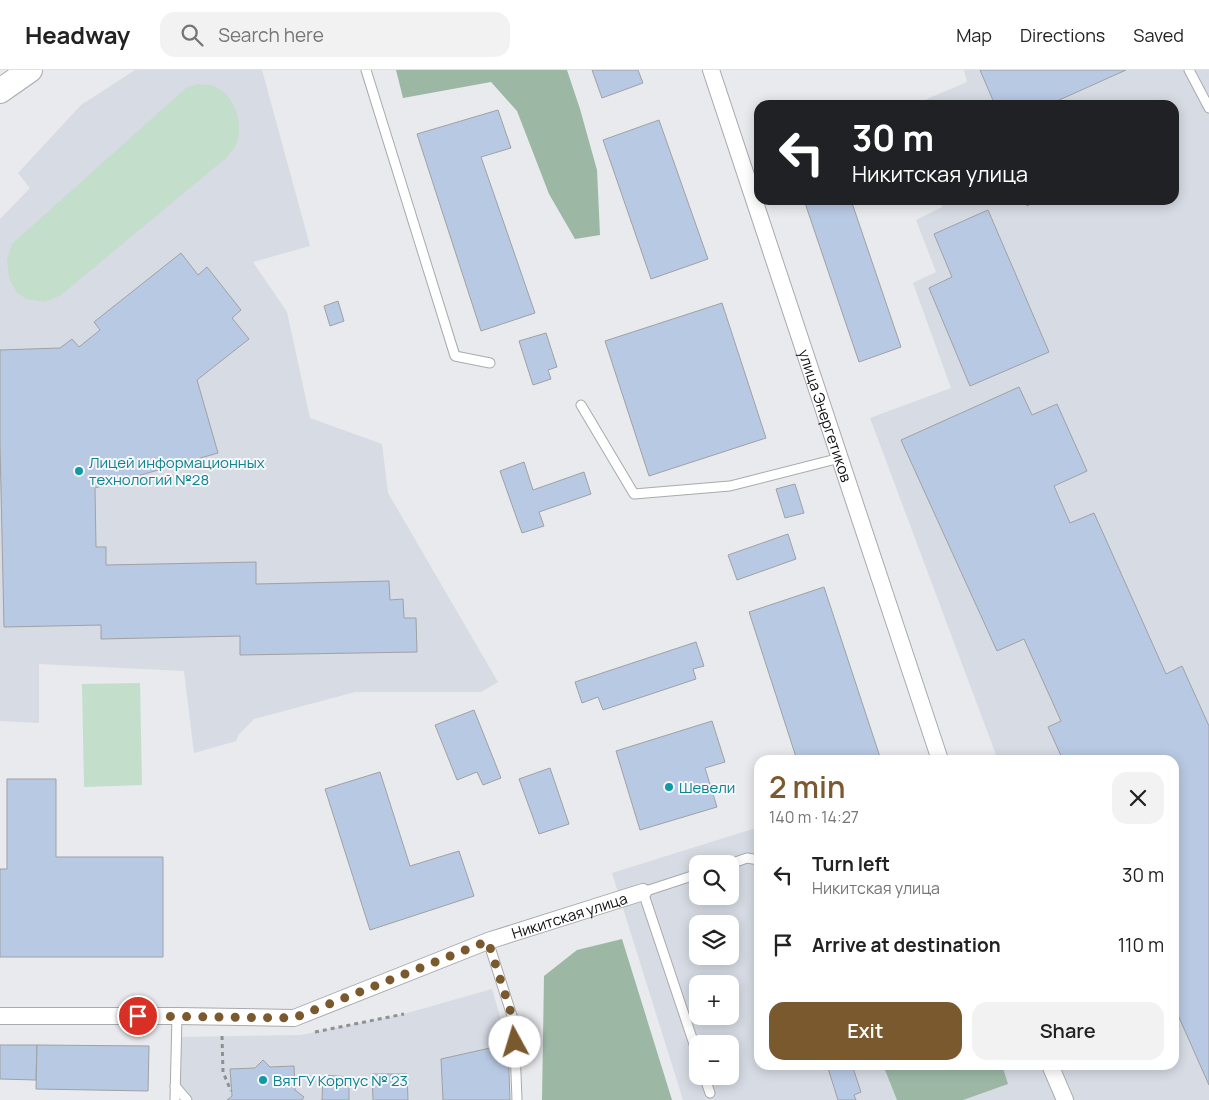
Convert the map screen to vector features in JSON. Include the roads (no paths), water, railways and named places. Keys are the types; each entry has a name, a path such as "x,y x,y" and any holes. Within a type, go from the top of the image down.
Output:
{"main road":[{"path":"0,91 30,70"}],"street":[{"name":"улица Энергетиков","path":"711,70 754,199"},
{"name":"улица Энергетиков","path":"756,205 938,755"},
{"name":"Никитская улица","path":"0,1016 294,1018 488,941 643,892"},
{"path":"1052,1070 1065,1100"}],"lane":[{"path":"366,70 456,356 490,363"},
{"path":"1189,70 1209,108"},
{"path":"581,405 634,494 730,486 840,458"},
{"path":"739,861 747,858 754,859"},
{"path":"689,877 643,892 691,1035"},
{"path":"488,941 514,1022 517,1100"},
{"path":"175,1100 177,1016"},
{"path":"707,1085 710,1094"},
{"path":"175,1086 187,1100"}],"place":[{"name":"Лицей информационных технологий №28","path":"79,471"},
{"name":"Шевели","path":"669,787"},
{"name":"ВятГУ Корпус № 23","path":"263,1080"}]}
